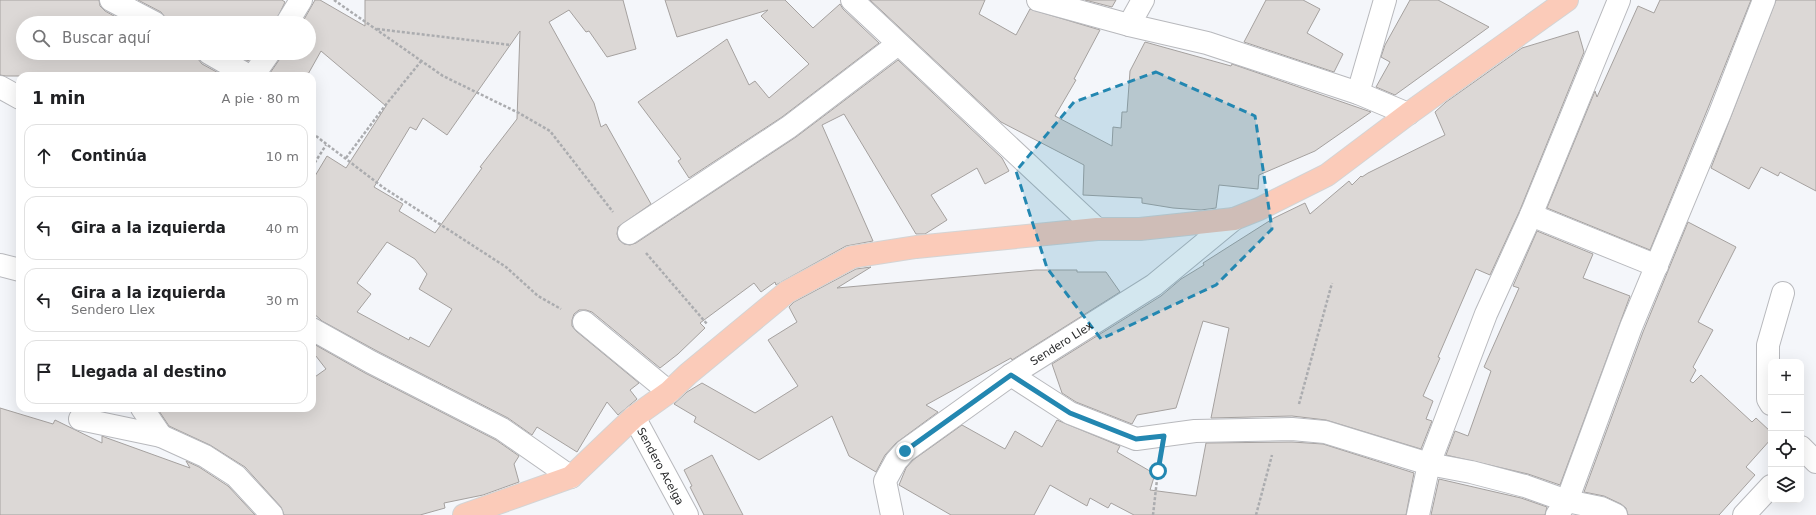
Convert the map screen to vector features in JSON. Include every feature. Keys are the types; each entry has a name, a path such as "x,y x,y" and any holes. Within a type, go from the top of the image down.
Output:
{"main road":[{"path":"464,515 571,477 634,417 669,392 787,292 852,258 916,248 1097,229 1140,229 1234,219 1260,209 1327,175 1408,114 1567,0"}],"street":[{"path":"111,0 142,16"},
{"path":"291,16 301,0"},
{"path":"852,0 1097,229"},
{"path":"1038,0 1129,25 1207,44 1358,92 1408,114"},
{"path":"1129,25 1143,0"},
{"path":"1358,92 1386,0"},
{"path":"1418,515 1429,464 1486,314 1531,215 1619,0"},
{"path":"1562,508 1631,327 1764,0"},
{"path":"629,233 789,127 898,44"},
{"path":"221,60 243,72"},
{"path":"256,72 264,60"},
{"path":"0,87 16,96"},
{"path":"1531,215 1657,266"},
{"name":"Sendero Llex","path":"892,515 884,481 901,456 946,420 1011,375 1154,285 1234,219"},
{"path":"0,265 16,269"},
{"path":"1768,395 1768,345 1783,293"},
{"path":"584,322 669,392"},
{"path":"316,332 502,429 571,477"},
{"path":"1011,375 1070,413 1136,439 1195,431 1285,429 1325,432 1429,464 1525,486 1562,508 1601,508 1616,515"},
{"path":"145,412 161,436"},
{"name":"Sendero Acelga","path":"634,417 687,515"},
{"path":"80,419 161,436 205,456 236,476 272,515"},
{"path":"1744,515 1768,489"}],"path":[{"path":"334,0 443,76 518,113 550,131 629,233 724,344"},
{"path":"377,29 511,45"},
{"path":"346,158 384,107 422,60"},
{"path":"316,136 384,188 506,267 538,296 584,322"},
{"path":"316,161 326,145"},
{"path":"1256,515 1332,282"},
{"path":"1153,515 1164,436"}],"highlighted area":[{"path":"1156,72 1255,116 1272,229 1216,285 1101,339 1047,268 1016,171 1074,102"}],"building":[{"path":"0,0 99,0 100,6 114,16 16,16 16,60 199,60 202,64 217,72 16,72 16,76 0,75"},
{"path":"138,0 282,0 285,2 278,16 164,16 161,12"},
{"path":"315,0 320,0 365,26 365,0 623,0 636,49 607,57 589,31 586,32 569,10 549,22 594,103 601,127 606,124 651,204 618,227 617,234 619,240 624,244 630,245 636,243 796,137 898,60 1002,158 1009,171 985,184 977,168 931,195 947,220 925,234 916,234 844,114 822,125 873,241 846,246 776,285 775,282 761,292 754,283 700,323 705,328 678,354 660,368 592,312 579,310 574,314 572,320 572,326 576,331 639,383 630,390 637,399 618,415 607,402 577,452 537,427 532,435 508,418 377,351 322,321 316,316 316,174 327,156 346,168 386,106 321,51 316,60 316,16 306,16","holes":["520,31 517,119 480,167 482,168 435,233 399,211 403,204 374,187 410,127 416,130 423,118 447,135","387,242 415,259 427,274 419,289 452,309 429,347 410,337 409,340 357,312 371,294 357,283"]},
{"path":"665,0 785,0 813,28 840,4 843,9 879,43 782,117 689,178 678,161 681,159 638,102 727,39 749,85 755,81 769,98 809,64 761,16 768,10 677,37"},
{"path":"870,0 985,0 979,14 1016,35 1030,9 1100,30 1074,79 1076,80 1055,116 1112,146 1113,127 1121,128 1122,112 1127,112 1130,71 1145,42 1231,66 1232,64 1371,112 1315,151 1259,175 1258,189 1219,185 1216,208 1201,210 1173,208 1142,203 1142,198 1083,195 1084,165 1001,122"},
{"path":"1085,0 1116,0 1112,7"},
{"path":"1266,0 1303,0 1320,9 1307,33 1343,54 1334,72 1244,42"},
{"path":"1410,0 1438,0 1489,27 1395,95 1376,87 1390,62 1381,57 1385,45"},
{"path":"1660,0 1751,0 1650,250 1547,208 1595,91 1597,97 1638,6 1654,13"},
{"path":"1776,0 1816,0 1816,191 1780,172 1778,176 1761,167 1749,189 1711,168"},
{"path":"1578,31 1584,52 1520,210 1490,275 1476,269 1423,396 1433,401 1426,419 1432,421 1421,449 1326,420 1292,416 1211,418 1229,328 1203,321 1176,408 1137,415 1132,424 1076,402 1062,393 1052,364 1161,296 1181,279 1204,265 1203,263 1274,218 1305,203 1310,214 1349,181 1352,185 1361,176 1362,177 1445,135 1435,112 1446,102 1522,48"},
{"path":"279,60 316,60 309,72 271,72"},
{"path":"1688,222 1736,247 1698,322 1713,330 1693,367 1696,370 1690,381 1693,383 1701,375 1752,422 1756,418 1768,429 1768,442 1746,467 1755,475 1719,515 1628,515 1626,508 1621,504 1604,496 1584,492 1643,332"},
{"path":"1537,231 1593,254 1583,278 1630,296 1560,485 1528,474 1446,455 1455,431 1468,436 1491,371 1484,367 1519,288 1513,286"},
{"path":"871,267 837,288 1036,270 1077,270 1077,272 1106,272 1120,292 1012,360 1011,358 926,405 938,412 896,443 885,455 876,472 849,456 832,416 759,460 694,422 696,417 674,404 687,392 702,383 755,413 798,386 768,340 797,322 789,307 794,302 856,269"},
{"path":"316,345 365,373 496,440 519,456 514,464 519,482 483,495 444,503 445,508 420,515 284,515 281,507 245,467 210,445 169,426 160,412 316,412 316,376 326,369 316,356"},
{"path":"0,408 53,424 55,420 102,443 102,436 190,468 186,461 199,467 228,486 255,515 0,515"},
{"path":"1057,420 1120,446 1117,452 1155,474 1150,490 1196,496 1206,443 1292,442 1323,444 1414,473 1406,515 1134,515 1111,503 1108,508 1090,498 1087,506 1050,485 1034,515 951,515 899,485 906,468 913,460 962,425 1005,449 1015,431 1042,447"},
{"path":"712,455 743,515 704,515 690,487 692,486 684,470"},
{"path":"1439,479 1521,498 1547,507 1545,515 1431,515"}],"route":[{"path":"905,451 946,420 1011,375 1070,413 1136,439 1164,436 1158,471"}]}
